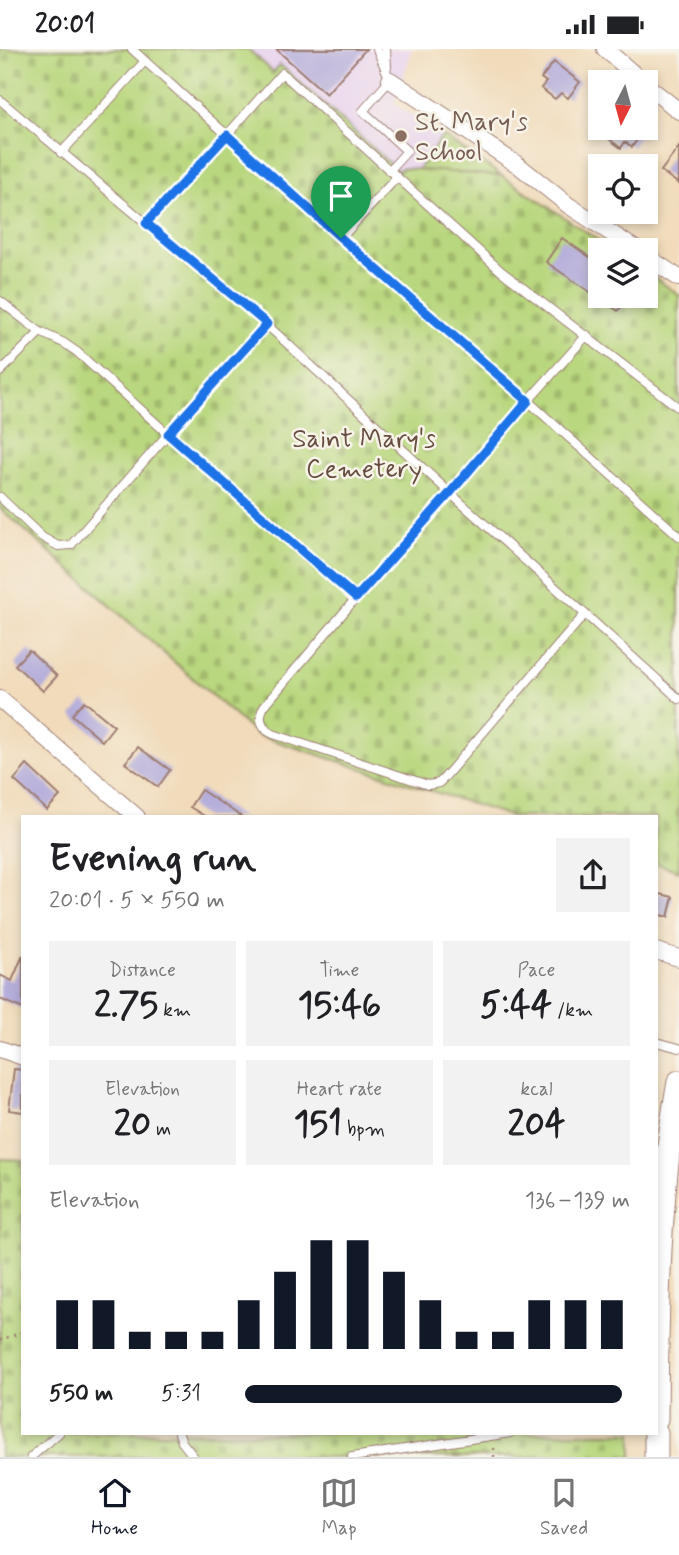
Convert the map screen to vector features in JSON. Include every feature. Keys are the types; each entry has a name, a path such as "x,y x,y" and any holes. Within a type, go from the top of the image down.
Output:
{"main road":[{"path":"658,1278 661,1176 679,1082"},
{"path":"656,1435 656,1457"}],"street":[{"path":"606,49 629,70"},
{"path":"390,80 518,165 568,205 619,238"},
{"path":"658,95 679,111"},
{"path":"658,264 679,278"},
{"path":"0,699 135,815"},
{"path":"658,952 679,958"},
{"path":"0,1049 21,1056"}],"lane":[{"path":"132,49 341,238 679,536"},
{"path":"377,49 390,80"},
{"path":"386,49 390,80 363,111 407,151 390,170"},
{"path":"61,153 145,61"},
{"path":"146,223 282,73 495,266 679,408"},
{"path":"0,100 267,324 679,699"},
{"path":"341,238 397,177"},
{"path":"0,301 40,332 77,352 356,598"},
{"path":"0,497 42,537 58,546 71,545 267,324"},
{"path":"0,372 40,332"},
{"path":"585,614 444,778 435,784 428,785 273,734 262,725 263,707 587,335"},
{"path":"658,1043 679,1048"},
{"path":"31,1457 57,1435"},
{"path":"180,1435 194,1457"},
{"path":"352,1457 497,1435"}],"path":[{"path":"0,1341 21,1333"}],"shaded area":[{"name":"St. Mary's School","path":"248,49 412,49 395,104 502,176 401,168 398,171 280,65 274,72"}],"green space":[{"name":"Saint Mary's Cemetery","path":"0,49 248,49 273,72 280,65 398,171 401,168 502,176 595,238 588,238 588,308 658,308 658,280 679,295 679,871 658,864 658,815 507,815 257,735 0,508"},
{"path":"443,136 502,176 417,170"},
{"path":"0,1159 21,1160 21,1435 632,1435 632,1457 0,1457"}],"building":[{"path":"276,49 366,49 326,94"},
{"path":"554,62 580,82 568,98 561,93 555,99 541,88 546,82 541,78"},
{"path":"610,140 637,140 632,147 625,142 621,148"},
{"path":"679,147 679,184 661,171"},
{"path":"562,238 588,256 588,291 546,262"},
{"path":"29,650 57,676 43,691 15,665"},
{"path":"84,701 114,726 102,741 72,715"},
{"path":"138,747 170,770 158,787 125,763"},
{"path":"27,765 60,796 47,810 14,780"},
{"path":"201,790 239,815 203,815 190,807"},
{"path":"658,893 673,897 668,917 658,914"},
{"path":"21,960 21,1008 0,999 0,975 12,981"},
{"path":"14,1069 21,1070 21,1112 9,1110"}],"place":[{"name":"St. Mary's School","path":"401,136"}],"route":[{"path":"227,135 341,238 528,401 356,598 168,434 267,324 205,275 146,223 227,135"}]}
